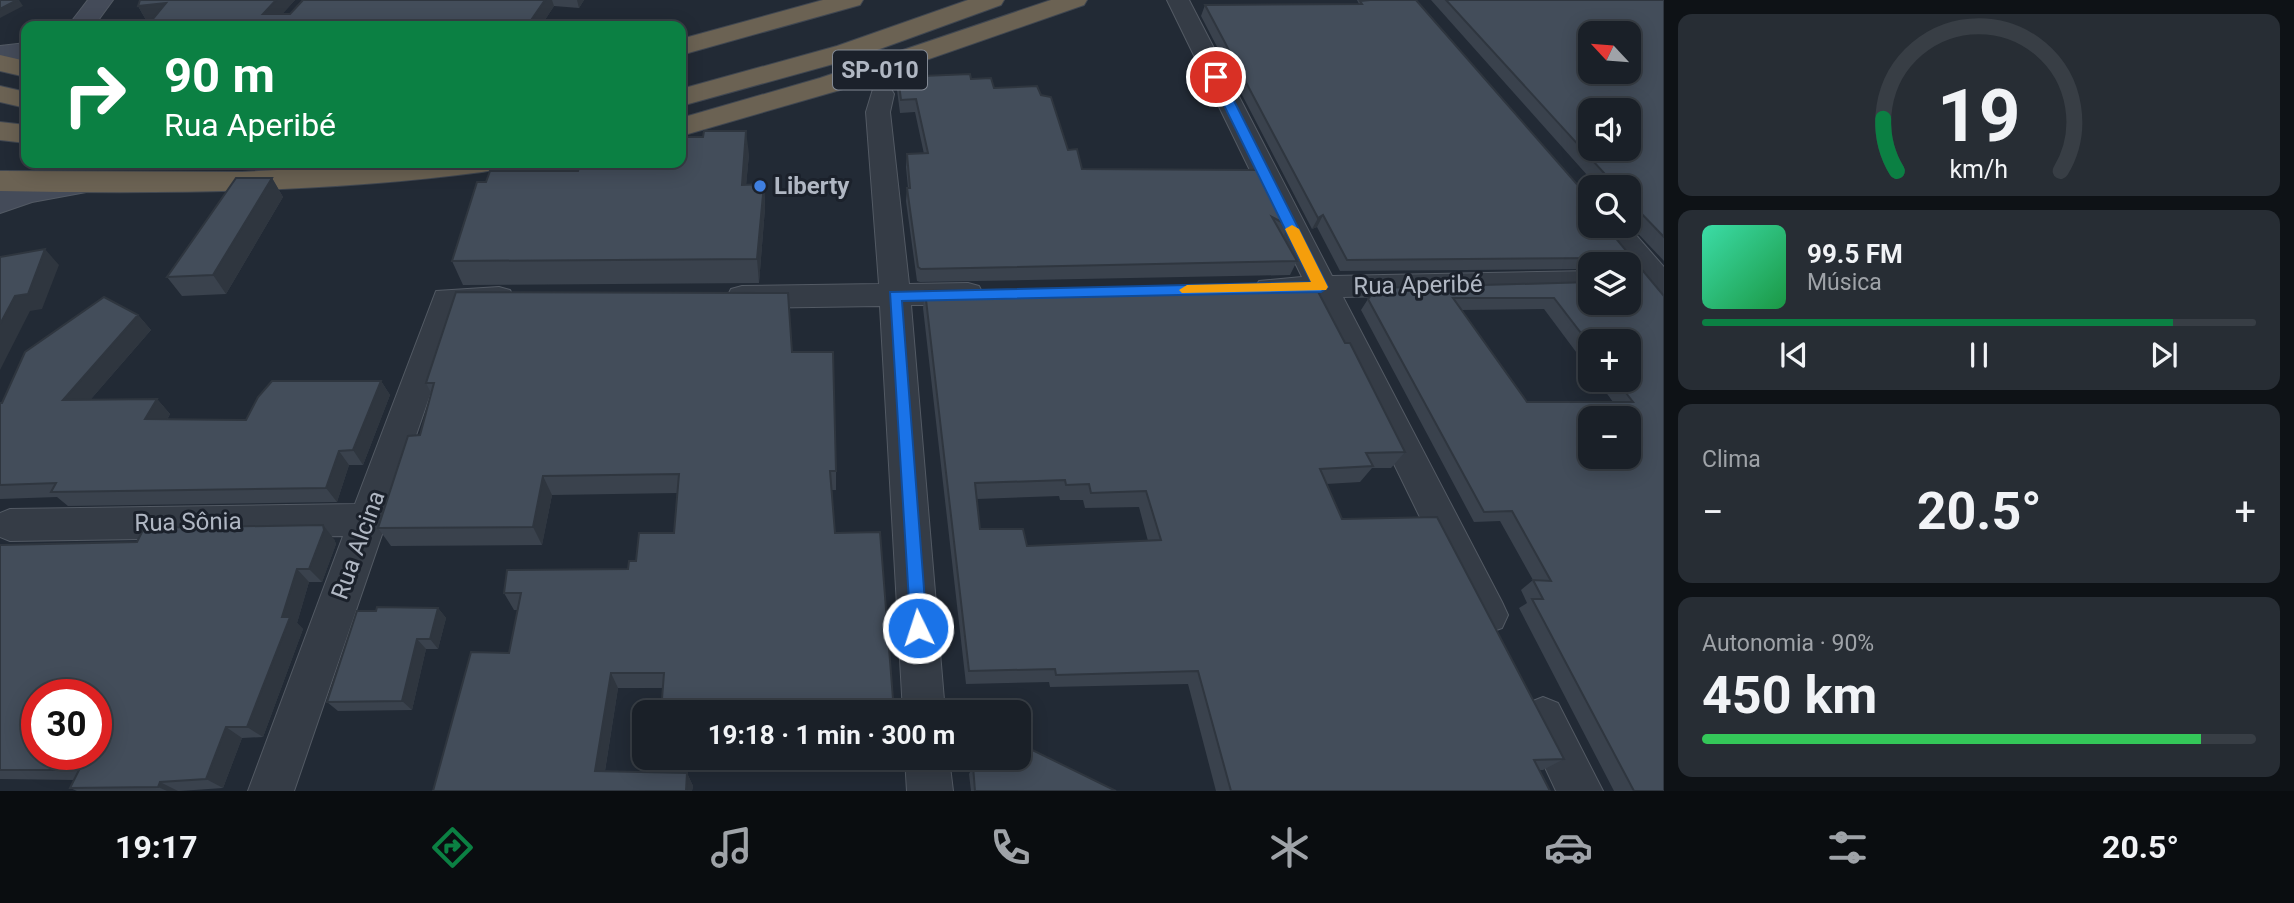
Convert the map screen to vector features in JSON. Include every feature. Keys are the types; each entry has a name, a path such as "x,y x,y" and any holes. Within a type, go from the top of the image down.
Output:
{"highway":[{"path":"686,46 851,0"},
{"name":"SP-010","path":"686,75 851,27 929,0"},
{"name":"SP-010","path":"686,97 834,56 992,0"},
{"name":"SP-010","path":"686,126 818,90 1075,0"},
{"path":"0,63 21,68"},
{"path":"0,94 21,99"},
{"path":"0,131 21,133"},
{"path":"0,181 324,178 448,168"}],"main road":[{"path":"83,21 101,0"},
{"path":"0,54 21,52"},
{"path":"0,203 25,194 96,182"}],"street":[{"path":"1178,0 1505,646"},
{"path":"881,94 877,112 895,296 923,700"},
{"path":"1621,238 1654,281"},
{"name":"Rua Aperibé","path":"1242,288 1578,281"},
{"path":"713,297 999,293"},
{"path":"447,299 531,298"},
{"name":"Rua Alcina","path":"271,791 447,299"},
{"name":"Rua Sônia","path":"10,525 367,520"},
{"path":"1528,691 1580,791"},
{"path":"928,770 930,791"}],"building":[{"path":"0,0 17,0 0,9"},
{"path":"140,0 276,0 263,14 290,14 303,0 545,0 530,21 151,21 166,3 138,6"},
{"path":"1416,0 1578,186 1578,238 1616,238 1627,252 1578,252 1578,258 1347,260 1323,215 1318,218 1205,5 1362,4 1360,1"},
{"path":"1446,0 1664,0 1664,237 1641,213 1641,175 1605,175 1593,161 1641,161 1641,98 1578,98 1578,144"},
{"path":"970,74 971,79 991,78 994,88 1037,86 1041,95 1051,97 1068,150 1077,149 1082,169 1260,170 1289,226 1272,217 1297,261 921,269 918,267 907,188 910,188 907,154 928,153 916,99 901,100 898,77"},
{"path":"704,131 746,131 742,185 764,184 757,259 452,261 477,182 486,182 490,171 686,168 686,137 703,137"},
{"path":"236,178 272,178 213,275 167,277"},
{"path":"45,249 28,294 15,296 0,324 0,257"},
{"path":"1641,268 1664,296 1664,791 1634,791 1532,599 1543,599 1533,580 1551,581 1512,511 1484,512 1368,299 1377,288 1578,282 1578,315 1641,315","holes":["1453,298 1554,298 1578,329 1641,329 1641,392 1625,392 1633,402 1527,402"]},
{"path":"1314,284 1345,343 1350,343 1405,452 1366,453 1373,466 1320,469 1342,519 1437,517 1564,759 1534,760 1550,791 1231,791 1198,671 1056,675 1055,669 969,671 925,291","holes":["1065,480 1066,485 1089,484 1091,493 1146,491 1161,540 1027,546 1023,529 980,529 975,483"]},
{"path":"456,292 788,293 792,352 833,352 836,471 830,471 835,533 880,532 893,700 662,699 664,673 611,673 595,771 687,773 686,791 433,791 471,652 509,653 521,593 504,593 507,570 628,569 629,561 636,561 639,533 674,533 679,474 543,476 533,527 378,528 408,436 420,435 434,383 426,383"},
{"path":"104,297 138,315 63,400 157,399 145,419 246,420 258,397 272,381 381,381 353,450 339,451 326,488 51,492 56,483 0,485 0,403 25,352"},
{"path":"323,525 324,530 309,569 297,569 282,617 290,617 247,727 226,727 206,779 160,782 158,787 70,788 79,770 112,770 112,679 21,679 21,770 0,770 0,545 137,542 144,528"},
{"path":"377,607 438,608 430,639 417,639 402,701 327,702 357,611 376,611"},
{"path":"1031,749 1116,791 975,791 973,770 1031,770"}],"slow traffic":[{"path":"1187,290 1321,287 1292,229"}],"place":[{"name":"Liberty","path":"760,186"}],"route":[{"path":"918,628 895,296 1321,287 1216,77"}]}
